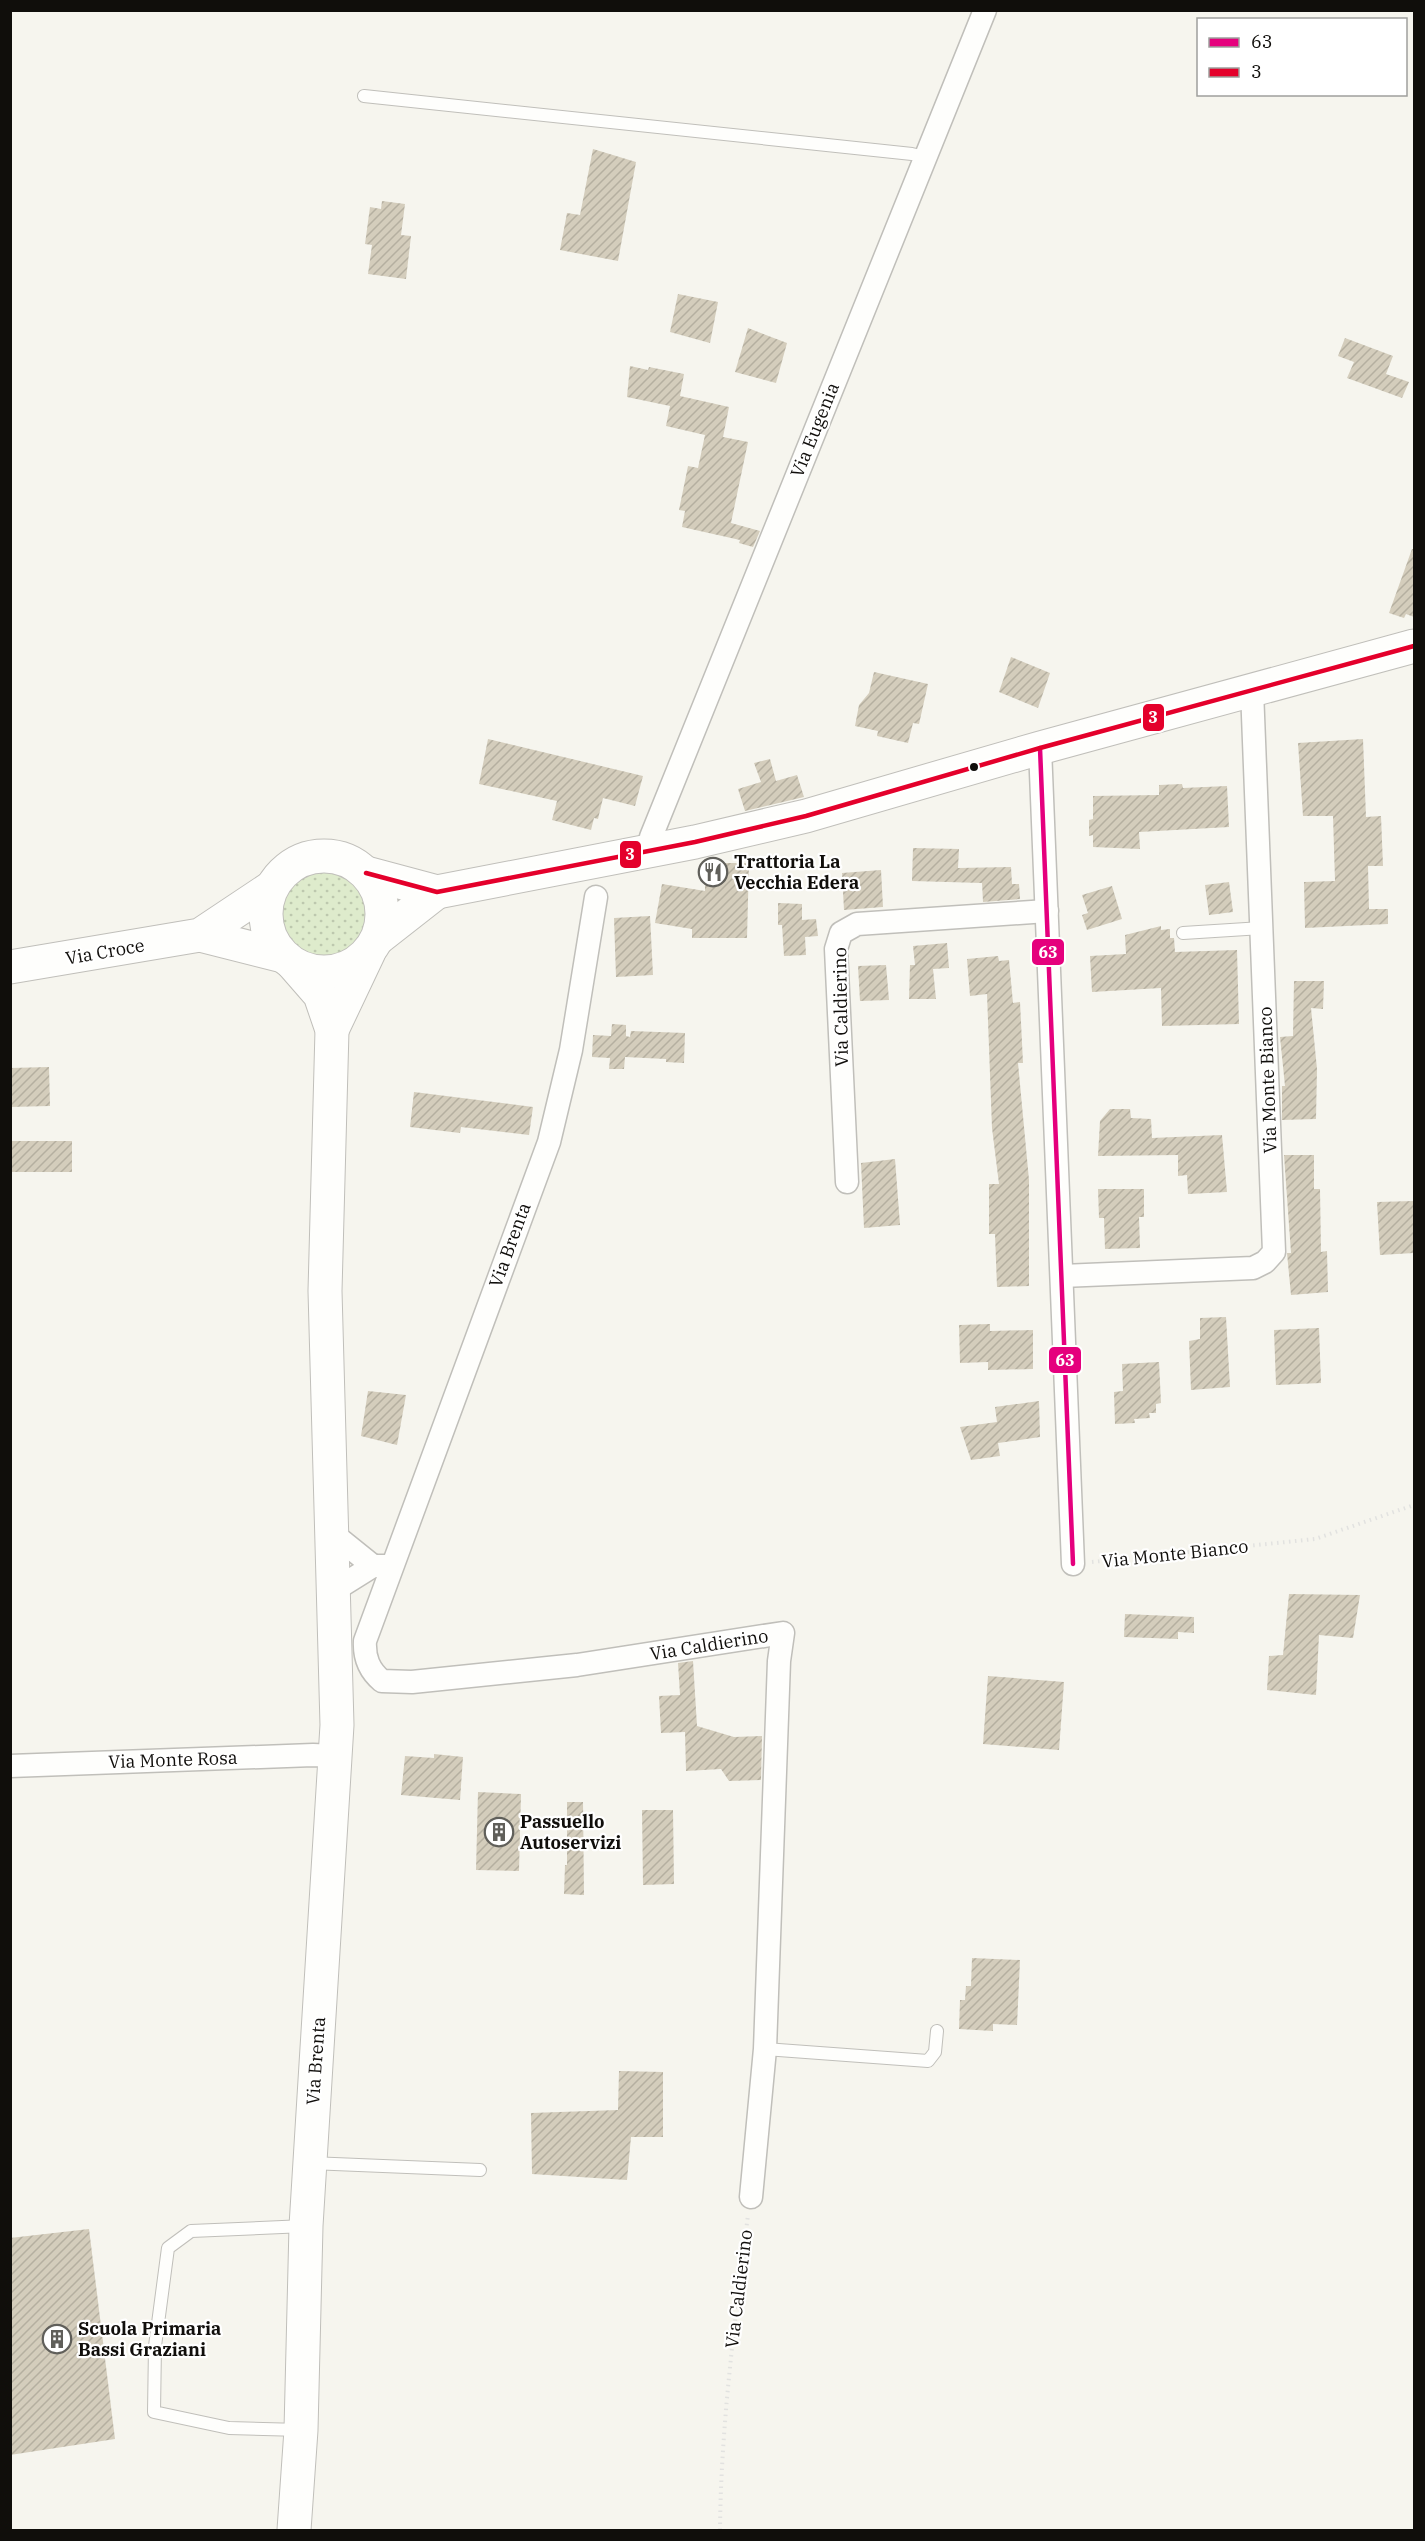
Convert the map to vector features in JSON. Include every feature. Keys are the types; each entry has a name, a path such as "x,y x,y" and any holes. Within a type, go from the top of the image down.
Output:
{"main road":[{"path":"437,892 651,851 806,816 1040,748 1414,646"},
{"name":"Via Croce","path":"10,967 200,935 272,887 283,873 298,862 315,856 334,856 351,862 366,873 437,892"},
{"path":"366,873 376,888 382,904 382,922 373,945"},
{"path":"272,887 266,905 266,923 272,940 288,960"},
{"name":"Via Croce","path":"200,935 288,960 308,971 325,973 341,970 356,963 373,945 437,892"},
{"name":"Via Brenta","path":"332,1030 373,945"},
{"name":"Via Brenta","path":"288,960 320,995 332,1030 325,1291 336,1756 306,2226 301,2430 294,2530"}],"street":[{"name":"Via Eugenia","path":"651,851 651,837 985,10"},
{"name":"Via Monte Bianco","path":"1062,1276 1253,1268 1265,1262 1274,1251 1252,690"},
{"path":"1040,748 1073,1564"},
{"name":"Via Brenta","path":"382,1566 549,1142 571,1050 596,897"},
{"name":"Via Caldierino","path":"848,1182 836,949 841,933 857,924 1047,911"},
{"path":"332,1533 382,1566 333,1591"},
{"name":"Via Caldierino","path":"382,1566 365,1641 368,1664 382,1681 412,1682 577,1665 783,1633 778,1661 765,2049 751,2197"},
{"name":"Via Monte Rosa","path":"10,1766 336,1756"}],"lane":[{"path":"364,96 925,157"},
{"path":"1183,933 1262,928"},
{"path":"765,2049 928,2061 935,2052 937,2031"},
{"path":"310,2163 480,2170"},
{"path":"301,2430 229,2428 154,2412 155,2346 168,2248 191,2231 306,2226"}],"path":[{"name":"Via Monte Bianco","path":"1073,1564 1315,1539 1414,1505"},
{"name":"Via Caldierino","path":"720,2530 720,2473 729,2365 751,2197"}],"green space":[{"path":"326,869 343,873 358,882 367,897 371,914 367,931 358,946 343,955 326,959 309,955 294,946 285,931 281,914 285,897 294,882 309,873"}],"building":[{"path":"593,149 636,162 618,261 560,250 567,213 580,215"},
{"path":"382,201 405,204 401,235 411,236 406,279 368,274 372,245 365,244 370,207 381,209"},
{"path":"678,294 718,302 710,343 670,332"},
{"path":"748,328 787,343 776,383 735,372"},
{"path":"1345,338 1393,356 1386,374 1409,382 1402,398 1347,378 1354,362 1338,356"},
{"path":"630,366 684,374 680,396 729,407 723,437 748,442 731,523 760,531 753,547 739,543 740,540 682,527 685,511 679,510 688,466 698,468 705,435 666,426 670,406 627,397"},
{"path":"1412,549 1414,549 1414,617 1406,614 1404,618 1389,613"},
{"path":"1011,657 1050,673 1038,708 999,692"},
{"path":"874,672 928,684 919,724 913,723 908,743 877,736 878,731 855,726 859,705 869,693"},
{"path":"488,739 643,776 635,806 603,798 598,819 594,818 591,830 552,820 557,801 479,784"},
{"path":"1363,739 1366,817 1381,816 1383,866 1368,866 1369,909 1388,909 1388,924 1305,928 1304,882 1335,881 1333,816 1303,816 1298,743"},
{"path":"770,759 776,781 797,775 804,797 745,811 738,789 761,782 754,763"},
{"path":"1182,784 1183,788 1227,786 1229,827 1139,832 1140,849 1093,847 1093,835 1089,836 1089,820 1093,819 1093,796 1159,795 1159,785"},
{"path":"913,848 959,849 958,868 1011,867 1012,884 1019,884 1020,899 983,902 982,883 912,881"},
{"path":"749,863 747,938 692,938 692,929 655,923 662,884 705,891 705,865"},
{"path":"881,870 883,907 844,910 842,873"},
{"path":"1229,882 1233,912 1209,915 1205,885"},
{"path":"1112,886 1122,919 1087,930 1082,915 1088,913 1082,895"},
{"path":"778,903 802,904 802,920 816,919 818,936 805,937 806,955 784,956 782,925 778,925"},
{"path":"650,916 653,975 616,977 614,918"},
{"path":"1161,926 1161,930 1170,929 1170,938 1174,938 1175,952 1237,950 1239,1024 1162,1026 1161,988 1092,992 1090,956 1126,954 1125,935"},
{"path":"947,943 949,968 933,969 936,999 909,999 910,965 915,965 913,946"},
{"path":"998,956 999,961 1009,960 1013,1003 1020,1002 1023,1063 1018,1063 1029,1180 1029,1286 997,1287 995,1234 989,1234 989,1184 999,1184 992,1128 987,994 970,996 967,959"},
{"path":"886,965 889,1000 860,1001 858,966"},
{"path":"1294,981 1324,981 1323,1009 1311,1008 1317,1069 1316,1119 1282,1120 1282,1086 1285,1086 1280,1037 1293,1036"},
{"path":"612,1024 626,1025 626,1036 630,1037 631,1031 685,1033 684,1063 666,1062 666,1059 625,1057 624,1069 609,1069 610,1058 592,1057 593,1035 611,1036"},
{"path":"49,1067 50,1106 10,1107 10,1068"},
{"path":"414,1092 533,1107 529,1135 461,1127 460,1133 410,1127"},
{"path":"1110,1109 1130,1109 1131,1118 1151,1119 1152,1138 1222,1135 1227,1192 1188,1194 1187,1175 1178,1176 1178,1155 1098,1156 1100,1121"},
{"path":"10,1141 72,1141 72,1172 10,1172"},
{"path":"1284,1155 1314,1155 1314,1189 1320,1189 1321,1252 1327,1251 1328,1292 1291,1295 1287,1253 1291,1253"},
{"path":"895,1159 900,1225 864,1228 861,1163"},
{"path":"1098,1189 1144,1189 1144,1217 1139,1217 1140,1248 1105,1249 1104,1218 1099,1218"},
{"path":"1414,1201 1414,1253 1380,1255 1377,1202"},
{"path":"1226,1317 1230,1387 1191,1390 1189,1341 1200,1339 1200,1318"},
{"path":"990,1324 990,1331 1033,1330 1033,1369 988,1370 988,1362 960,1363 959,1325"},
{"path":"1319,1328 1321,1383 1276,1385 1274,1330"},
{"path":"1159,1362 1161,1403 1156,1404 1156,1413 1149,1413 1150,1418 1134,1419 1135,1423 1115,1424 1114,1392 1123,1391 1122,1364"},
{"path":"368,1391 406,1395 397,1445 361,1436"},
{"path":"1039,1401 1040,1437 998,1443 1000,1456 971,1460 960,1427 997,1422 995,1407"},
{"path":"1289,1594 1360,1595 1353,1638 1319,1635 1316,1695 1267,1690 1269,1656 1283,1655"},
{"path":"1125,1614 1194,1617 1194,1633 1178,1632 1178,1639 1124,1637"},
{"path":"693,1661 697,1726 734,1737 762,1736 761,1780 729,1781 721,1769 686,1771 685,1732 661,1733 659,1696 680,1695 678,1663"},
{"path":"988,1676 1064,1682 1059,1750 983,1744"},
{"path":"434,1754 463,1757 460,1800 401,1795 405,1756 434,1758"},
{"name":"Passuello Autoservizi","path":"478,1792 521,1794 519,1871 476,1870"},
{"path":"567,1802 583,1802 584,1895 564,1894 565,1865 567,1865"},
{"path":"642,1810 673,1810 674,1884 643,1885"},
{"path":"972,1958 1020,1960 1017,2025 993,2024 993,2031 959,2029 960,2000 965,2000 966,1986 971,1986"},
{"path":"619,2071 663,2072 663,2137 631,2137 627,2180 532,2174 531,2113 618,2110"},
{"name":"Scuola Primaria Bassi Graziani","path":"89,2229 115,2439 10,2455 10,2238"}],"transit line":[{"name":"3","path":"366,873 437,892 695,842 806,816 1040,748 1414,646"},
{"name":"63","path":"1040,748 1073,1564"}],"place":[{"name":"Trattoria La Vecchia Edera","path":"713,872"},
{"name":"Passuello Autoservizi","path":"499,1832"},
{"name":"Scuola Primaria Bassi Graziani","path":"57,2339"}]}
